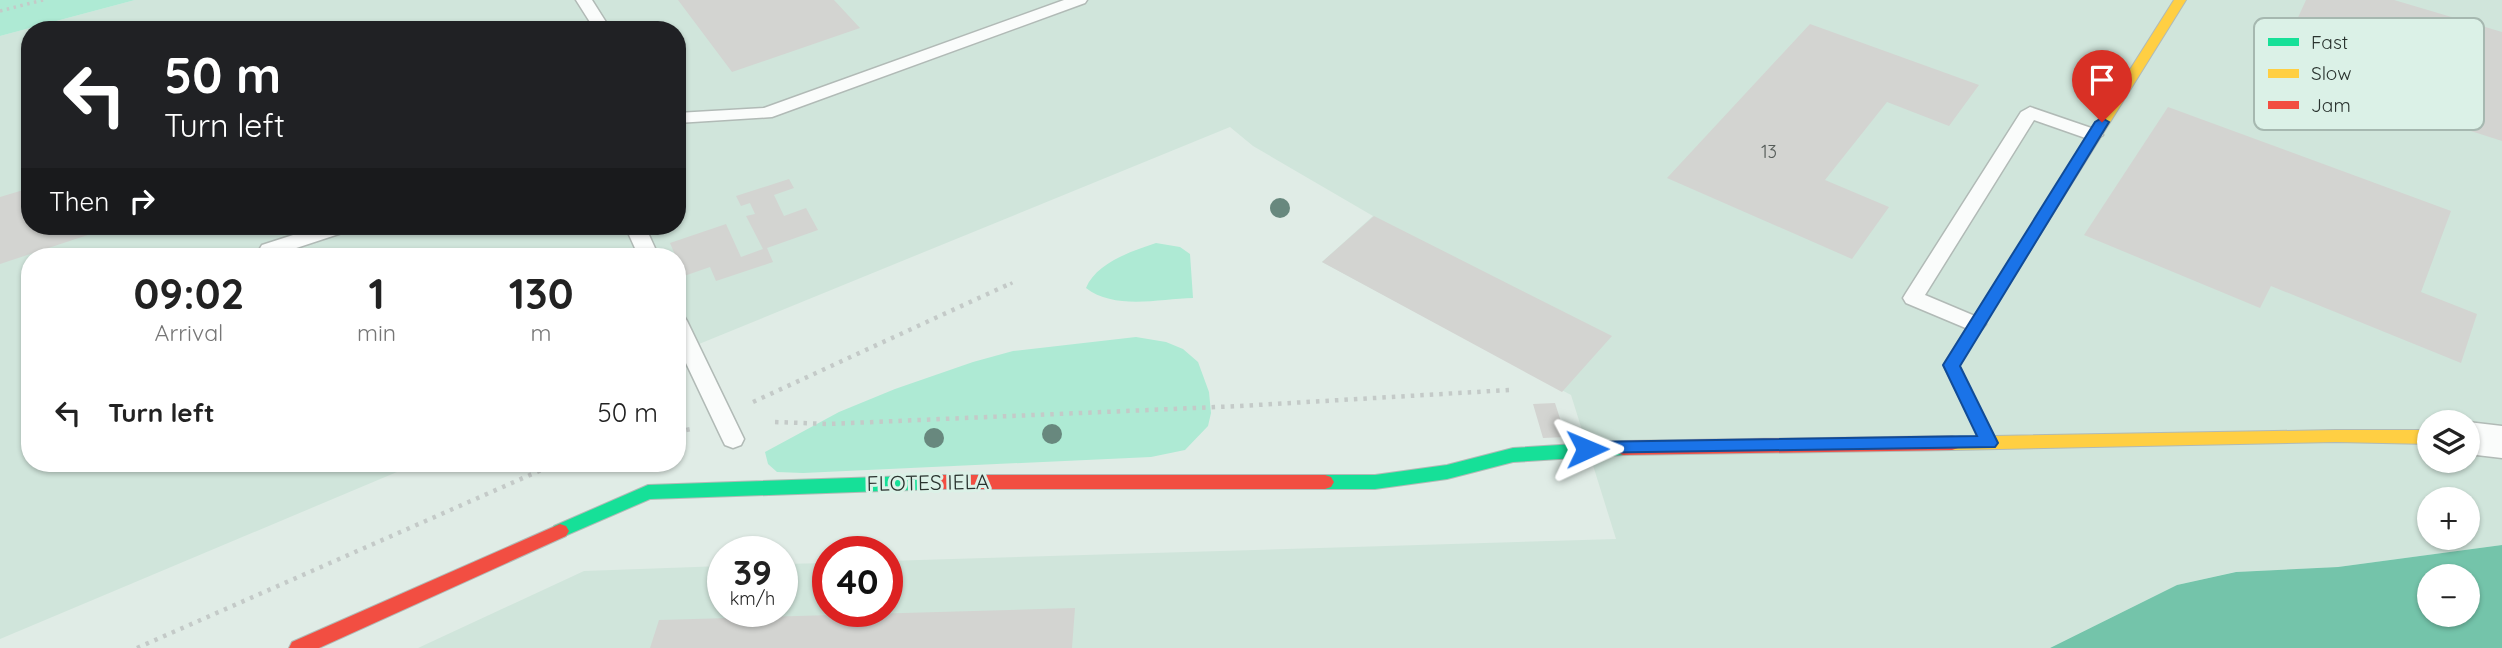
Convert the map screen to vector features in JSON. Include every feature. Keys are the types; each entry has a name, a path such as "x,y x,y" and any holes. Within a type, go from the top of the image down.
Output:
{"street":[{"path":"1989,443 1951,365 2180,0"},
{"name":"FLOTES IELA","path":"299,648 648,492 965,481 1375,482 1447,472 1513,455 1587,449 2322,436 2417,437"},
{"path":"2480,439 2502,442"}],"lane":[{"path":"584,0 597,21"},
{"path":"686,117 766,113 1070,1"},
{"path":"1975,324 1913,298 2030,113 2094,135"},
{"path":"275,248 314,235"},
{"path":"686,340 733,439"}],"path":[{"path":"0,11 43,0"},
{"path":"686,429 722,416 1016,281"},
{"path":"775,422 828,424 1185,409 1509,390"},
{"path":"137,648 537,472"}],"shaded area":[{"path":"0,0 135,0 56,21 21,21 21,30 0,36"},
{"path":"135,0 2502,0 2502,545 2480,548 2480,487 2417,487 2417,550 2465,550 2338,567 2235,572 2177,585 2050,648 418,648 584,571 707,567 707,627 798,627 798,564 812,563 812,627 903,627 903,561 1616,539 1571,395 1322,262 1373,216 1253,146 1230,127 686,349 686,248 21,248 21,472 397,472 0,639 0,36 21,30 21,235 686,235 686,21 56,21"},
{"path":"1156,243 1180,247 1190,254 1193,298 1123,301 1097,295 1086,288 1091,279 1106,265"},
{"path":"1136,337 1166,342 1183,349 1198,362 1209,392 1211,413 1208,426 1185,450 1151,457 803,473 777,472 768,464 765,452 839,412 973,362 1013,351"},
{"path":"2502,545 2502,648 2050,648 2177,585 2236,572 2338,567"}],"building":[{"path":"678,0 834,0 860,28 732,72"},
{"path":"2306,0 2394,0 2455,18 2298,18"},
{"path":"1810,24 1979,85 1949,126 1887,102 1825,180 1889,207 1852,259 1667,178"},
{"path":"2484,27 2502,32 2502,141 2468,130 2484,130"},
{"path":"2168,107 2451,211 2421,292 2477,314 2461,363 2271,286 2260,308 2084,235"},
{"path":"789,179 794,188 774,195 784,216 806,208 818,230 767,248 773,262 716,281 710,267 686,275 686,248 672,248 670,243 726,224 741,257 763,249 746,216 755,214 750,203 741,206 736,196"},
{"path":"21,191 21,235 88,235 48,248 21,248 21,257 0,264 0,197"},
{"path":"1374,216 1612,336 1562,392 1322,262"},
{"path":"1555,403 1566,437 1543,438 1533,404"},
{"path":"1075,608 1072,648 650,648 659,620 707,619 707,627 798,627 798,616 812,616 812,627 903,627 903,613"}],"traffic: fast":[{"path":"1325,482 1375,482 1447,472 1513,455 1623,448"},
{"path":"560,531 648,492 940,482"}],"traffic: slow":[{"path":"1989,442 1951,365 2180,0"},
{"path":"1952,443 2417,437"}],"traffic: jam":[{"path":"1623,448 1952,443"},
{"path":"940,482 1325,482"},
{"path":"299,648 560,531"}],"route":[{"path":"1587,449 1989,443 1951,365 2102,122"}]}
